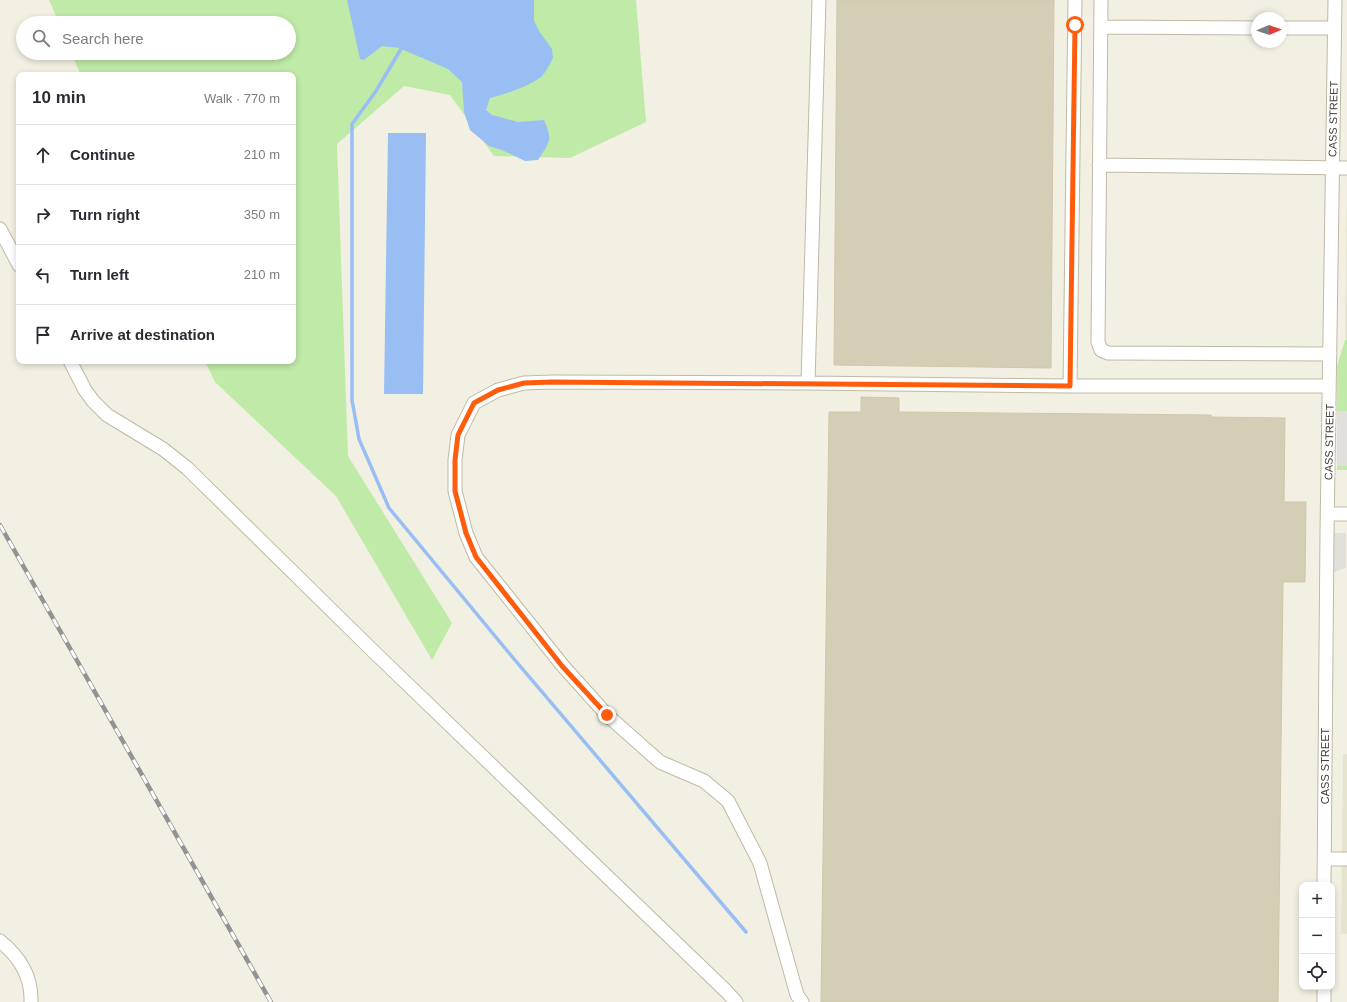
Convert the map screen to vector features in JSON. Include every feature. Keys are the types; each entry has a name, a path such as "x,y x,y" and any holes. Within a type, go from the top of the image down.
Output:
{"street":[{"path":"808,383 819,0"},
{"path":"1070,386 1075,0"},
{"path":"1101,0 1098,342 1101,350 1108,353 1330,354"},
{"name":"CASS STREET","path":"1324,882 1334,0"},
{"path":"1101,27 1251,28"},
{"path":"1287,28 1334,28"},
{"path":"1099,165 1347,168"},
{"path":"0,229 16,259"},
{"path":"72,364 85,390 107,415 163,449 187,468 365,643 736,1002"},
{"path":"802,1002 797,995 760,863 728,801 704,781 660,762 607,715 562,666 476,557 466,533 455,491 455,460 458,435 474,403 498,390 524,383 552,382 1070,386 1329,386"},
{"path":"1328,514 1347,514"},
{"path":"1325,859 1347,859"},
{"path":"0,941 16,956 22,965 30,985 31,1002"},
{"path":"1324,990 1324,1002"}],"shaded area":[{"path":"1347,179 1347,340 1345,340"},
{"path":"1337,411 1347,411 1347,466 1337,466"},
{"path":"1327,533 1346,533 1346,568 1327,575"},
{"path":"1343,754 1347,754 1347,934 1341,934"}],"green space":[{"path":"49,0 636,0 646,122 570,158 494,156 450,95 404,86 337,144 348,456 452,623 432,660 336,496 215,382 206,364 296,364 296,72 80,72 74,60 296,60 296,16 56,16"},
{"path":"1345,340 1347,340 1347,470 1337,470 1337,366"}],"water":[{"path":"347,0 534,0 534,21 539,31 552,49 553,58 541,77 523,87 490,98 486,110 492,115 518,122 544,120 549,132 549,141 538,160 525,161 502,150 489,146 470,130 464,112 462,82 448,69 399,48 382,46 364,60 360,59"},
{"path":"388,133 426,133 423,394 384,394"}],"building":[{"path":"837,0 1054,0 1051,368 834,365"},
{"path":"861,397 899,398 899,412 1211,415 1212,417 1285,418 1284,502 1306,502 1305,582 1283,582 1278,1002 821,1002 829,412 861,412"}],"waterway":[{"path":"401,49 376,91 352,124 352,400 359,439 389,508 509,653 746,932"}],"railway":[{"path":"0,525 271,1002"}],"route":[{"path":"607,715 562,666 476,557 466,533 455,491 455,460 458,435 474,403 498,390 524,383 552,382 1070,386 1075,25"}]}
